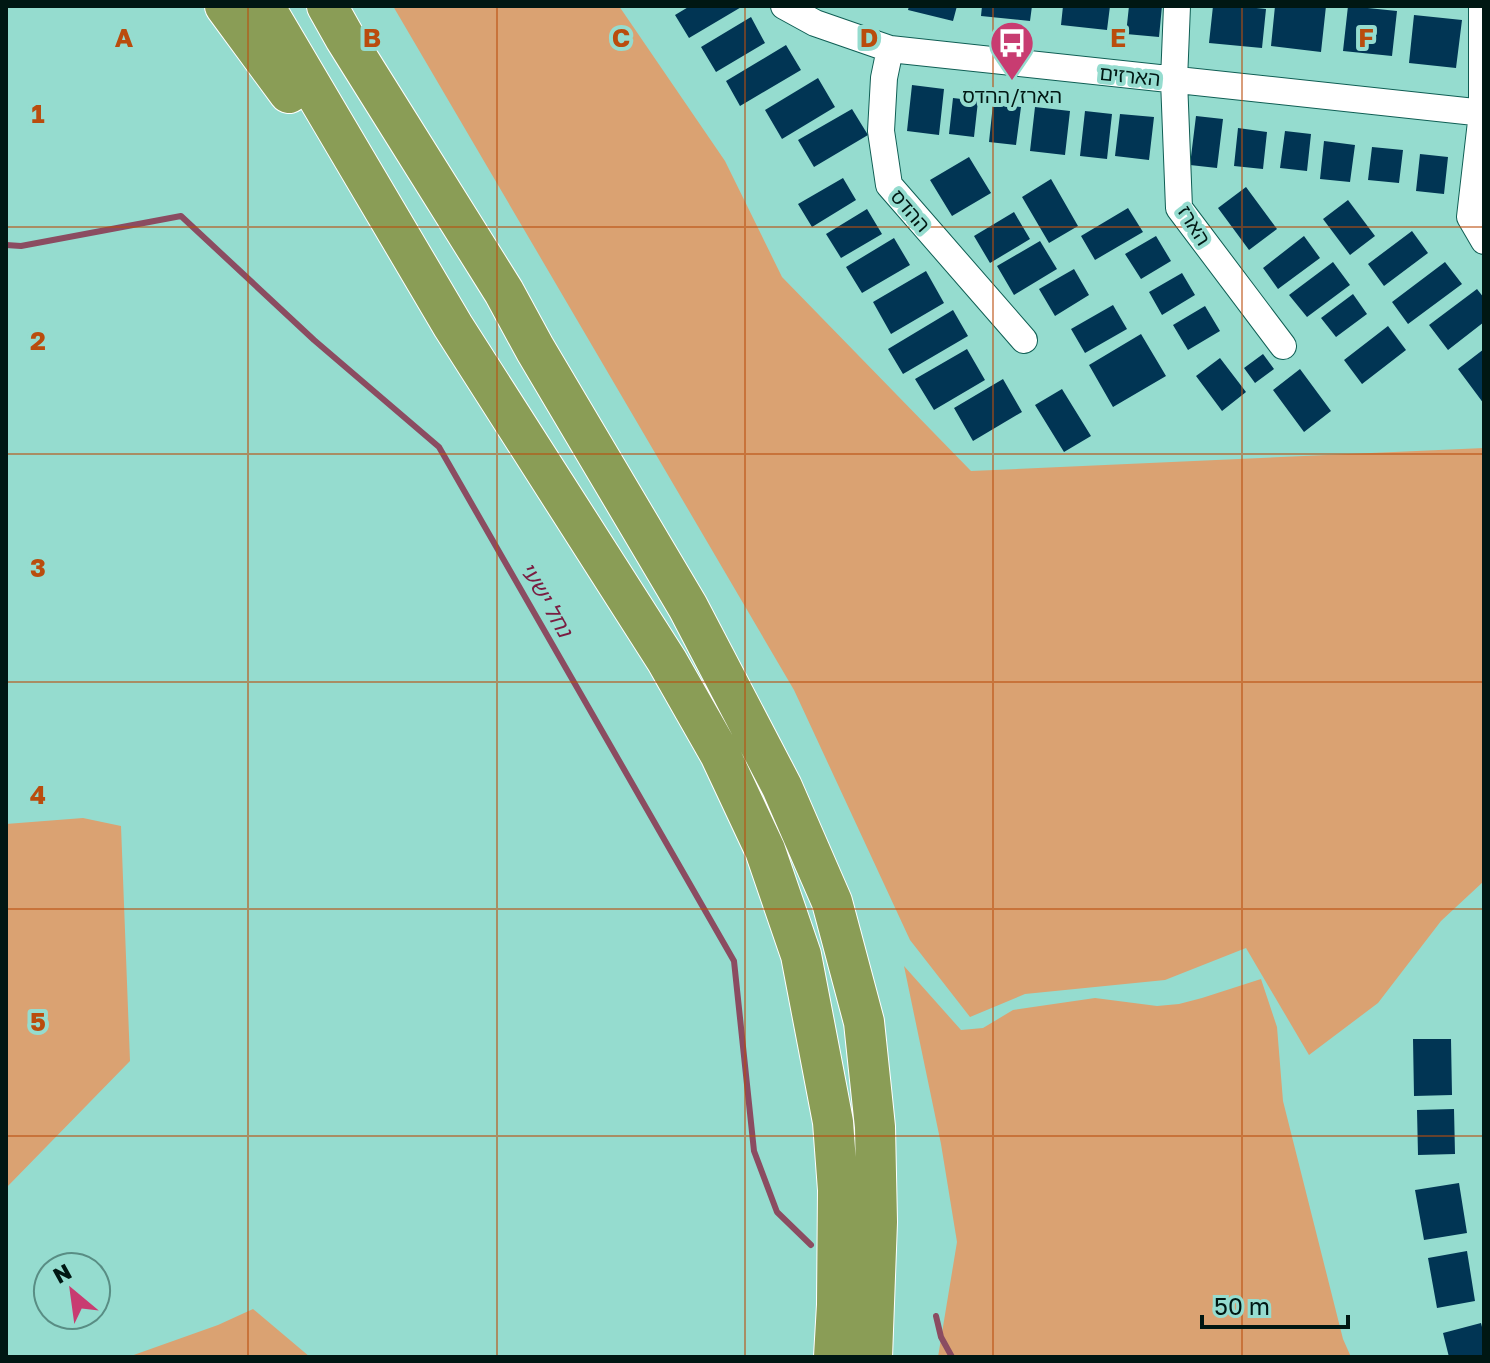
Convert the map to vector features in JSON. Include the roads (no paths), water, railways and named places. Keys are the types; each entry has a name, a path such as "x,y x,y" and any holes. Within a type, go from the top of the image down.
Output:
{"highway":[{"path":"225,6 453,326"},
{"path":"264,6 453,326 667,661 720,754 765,850 801,955 833,1122 838,1190 834,1357"},
{"path":"335,17 504,292 688,607 782,787 832,902 864,1022 875,1127 877,1222 872,1357"}],"street":[{"name":"הארזים","path":"784,6 815,23 890,49 1483,113"},
{"name":"הארז","path":"1177,6 1174,80 1179,208 1283,346"},
{"path":"1482,6 1483,113 1470,217 1484,241"},
{"name":"ההדס","path":"890,49 884,78 881,131 889,185 1024,340"}],"waterway":[{"name":"נחל ישעי","path":"6,245 21,246 181,216 314,340 439,447 734,961 754,1151 777,1212 811,1245"},
{"name":"נחל ישעי","path":"936,1316 941,1337 952,1357"}],"place":[{"name":"הארז/ההדס","path":"1012,82"}]}
